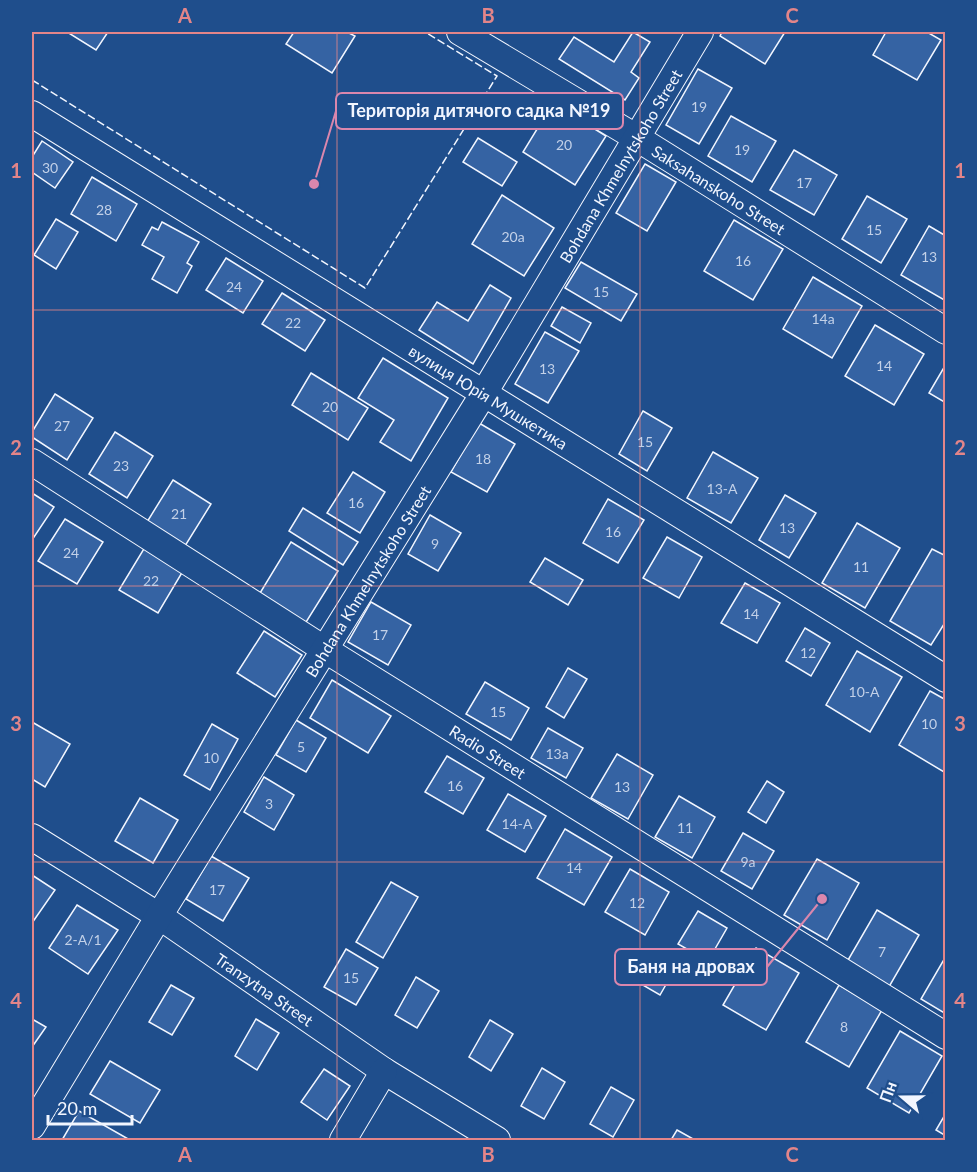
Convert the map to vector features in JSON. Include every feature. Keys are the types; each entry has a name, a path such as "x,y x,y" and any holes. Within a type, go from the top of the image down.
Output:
{"street":[{"name":"Saksahanskoho Street","path":"460,32 637,138 945,331"},
{"name":"Bohdana Khmelnytskoho Street","path":"32,1126 159,916 484,393 700,32"},
{"name":"вулиця Юрія Мушкетика","path":"32,114 945,679"},
{"name":"Radio Street","path":"32,462 324,649 945,1036"},
{"name":"Tranzytna Street","path":"32,837 159,916 384,1071 497,1140"},
{"path":"343,1140 384,1071"}],"building":[{"path":"67,32 108,32 96,50"},
{"path":"294,32 347,32 355,36 332,73 286,44"},
{"path":"633,32 650,42 631,72 639,78 625,100 559,59 574,37 614,62"},
{"path":"722,32 785,32 765,64 720,36"},
{"path":"886,32 927,32 941,40 917,80 873,55"},
{"path":"698,69 732,88 699,144 666,125"},
{"path":"553,103 606,136 575,185 523,152"},
{"path":"731,116 776,141 752,182 708,156"},
{"path":"478,138 517,162 502,186 463,162"},
{"path":"42,141 73,162 55,188 32,172 32,157"},
{"path":"794,150 837,175 814,215 770,190"},
{"path":"645,164 676,182 647,231 616,213"},
{"path":"92,177 137,204 116,241 71,214"},
{"path":"502,195 554,228 524,276 472,244"},
{"path":"867,196 907,219 881,263 842,239"},
{"path":"56,219 78,232 56,269 34,255"},
{"path":"734,220 783,249 753,300 704,271"},
{"path":"162,222 199,242 187,263 192,266 177,293 152,279 164,257 142,245 152,227 158,230"},
{"path":"929,226 946,236 946,301 901,275"},
{"path":"226,258 263,281 243,313 206,290"},
{"path":"581,262 637,294 621,321 565,288"},
{"path":"813,277 862,306 832,358 783,329"},
{"path":"490,285 511,298 473,364 419,330 437,302 468,321"},
{"path":"282,293 325,320 305,351 262,324"},
{"path":"562,307 591,323 580,343 551,326"},
{"path":"875,325 924,354 894,405 845,376"},
{"path":"545,332 579,351 548,403 515,384"},
{"path":"383,358 448,398 411,461 380,442 394,420 358,398"},
{"path":"946,364 946,403 929,393"},
{"path":"311,373 368,408 348,440 292,405"},
{"path":"55,394 93,418 67,460 32,437 32,432"},
{"path":"643,411 672,428 647,471 619,454"},
{"path":"479,423 515,444 487,492 451,472"},
{"path":"115,432 153,456 127,498 89,474"},
{"path":"713,452 758,478 731,523 687,498"},
{"path":"353,472 385,492 360,533 327,513"},
{"path":"173,480 211,504 185,546 147,522"},
{"path":"32,493 54,507 32,540"},
{"path":"785,495 816,513 789,558 759,540"},
{"path":"608,499 644,520 618,563 583,543"},
{"path":"303,508 358,542 343,565 289,531"},
{"path":"430,515 461,533 438,571 408,554"},
{"path":"65,519 103,542 77,584 38,561"},
{"path":"857,523 900,548 865,608 822,583"},
{"path":"667,537 702,557 679,598 643,578"},
{"path":"291,542 338,571 303,627 257,598"},
{"path":"145,547 183,571 158,613 119,590"},
{"path":"932,549 946,556 946,621 931,645 890,621"},
{"path":"545,558 583,580 568,605 530,582"},
{"path":"745,583 780,603 757,643 721,623"},
{"path":"371,602 411,625 388,665 348,642"},
{"path":"805,628 830,643 811,676 786,661"},
{"path":"264,631 302,655 275,697 237,673"},
{"path":"857,651 902,677 870,732 826,705"},
{"path":"568,668 587,679 564,718 546,707"},
{"path":"332,680 391,716 368,753 310,718"},
{"path":"485,682 529,708 511,740 466,714"},
{"path":"930,691 946,700 944,772 899,745"},
{"path":"296,720 326,738 306,772 276,755"},
{"path":"32,722 70,744 45,787 32,779"},
{"path":"212,724 238,739 210,790 184,775"},
{"path":"548,728 583,748 566,778 531,758"},
{"path":"617,754 653,775 628,819 591,798"},
{"path":"447,756 484,778 463,814 425,792"},
{"path":"264,777 294,795 274,830 244,812"},
{"path":"767,781 784,792 766,823 748,812"},
{"path":"508,794 546,816 525,852 487,830"},
{"path":"679,796 715,817 692,858 655,837"},
{"path":"140,798 178,820 153,863 115,841"},
{"path":"565,829 612,857 584,905 537,878"},
{"path":"743,833 774,851 752,889 721,871"},
{"path":"211,856 249,878 223,921 186,899"},
{"path":"817,859 859,883 827,940 784,915"},
{"path":"630,869 669,892 645,935 605,912"},
{"path":"32,875 55,890 32,923"},
{"path":"391,882 418,897 383,958 356,942"},
{"path":"77,905 118,930 88,974 49,948"},
{"path":"877,910 919,935 886,992 844,967"},
{"path":"698,911 727,928 708,961 678,944"},
{"path":"756,948 799,973 766,1030 723,1005"},
{"path":"346,949 378,968 356,1005 324,987"},
{"path":"657,956 676,967 660,995 641,984"},
{"path":"946,956 946,1014 921,999"},
{"path":"416,977 439,991 417,1028 395,1015"},
{"path":"171,985 194,998 172,1035 149,1022"},
{"path":"839,985 882,1010 849,1067 806,1042"},
{"path":"32,1019 46,1027 32,1047"},
{"path":"256,1019 279,1033 257,1070 235,1056"},
{"path":"490,1020 513,1034 491,1071 469,1057"},
{"path":"900,1031 942,1056 909,1113 867,1088"},
{"path":"110,1061 160,1090 140,1123 90,1094"},
{"path":"542,1068 565,1082 544,1119 521,1106"},
{"path":"324,1069 350,1086 327,1120 301,1102"},
{"path":"611,1087 634,1100 613,1137 590,1124"},
{"path":"79,1111 130,1140 62,1140"},
{"path":"946,1113 946,1136 936,1130"},
{"path":"677,1130 695,1140 671,1140"}],"fence":[{"path":"32,80 365,288 497,76 425,32"}],"place":[{"name":"Територія дитячого садка №19","path":"314,184"},
{"name":"Баня на дровах","path":"822,899"}]}
